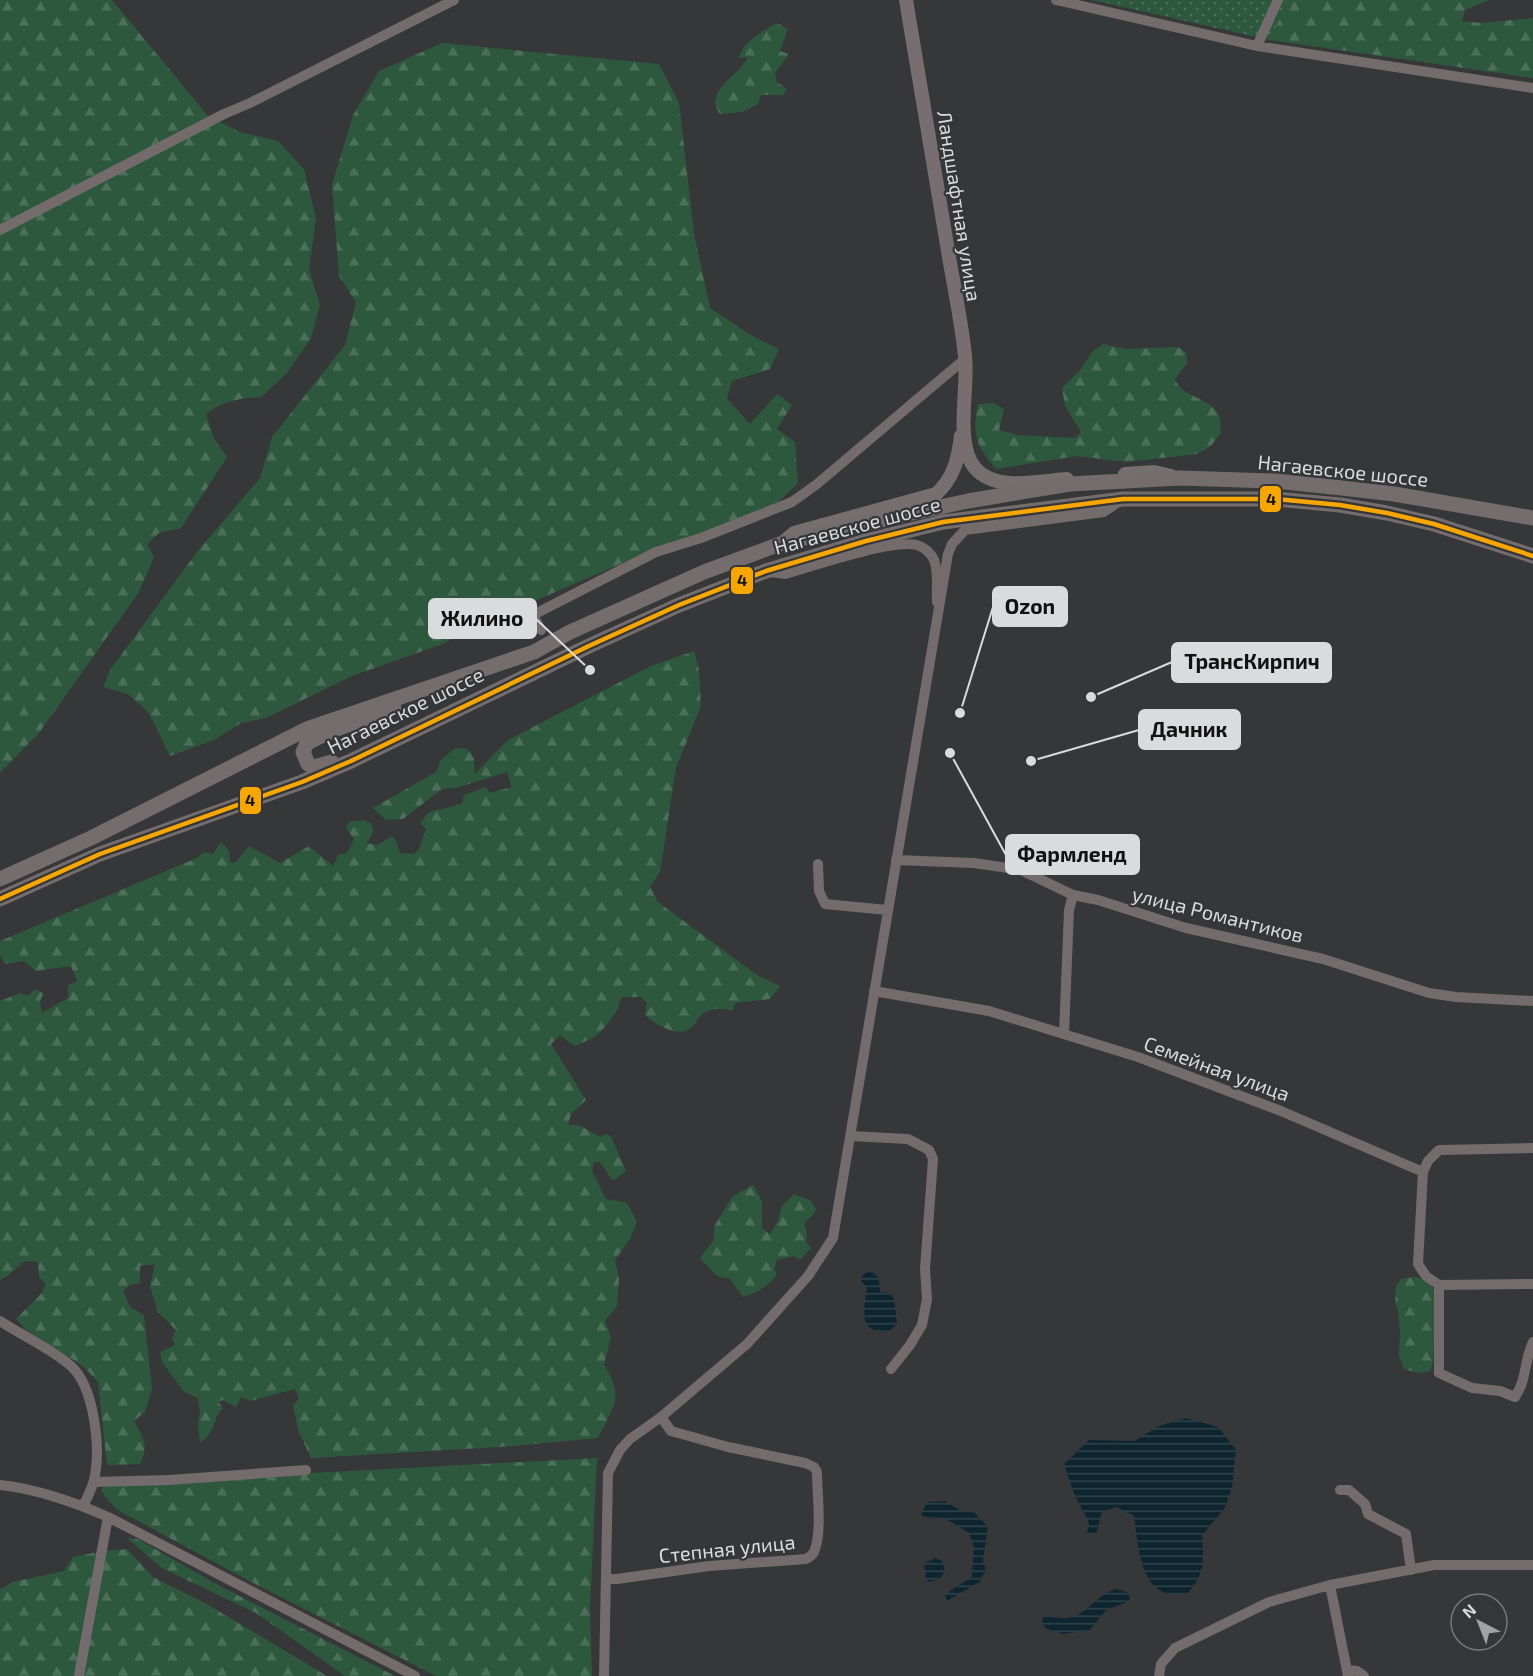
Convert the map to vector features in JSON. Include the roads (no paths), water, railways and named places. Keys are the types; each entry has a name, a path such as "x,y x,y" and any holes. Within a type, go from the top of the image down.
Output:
{"main road":[{"name":"Нагаевское шоссе","path":"0,879 92,838 309,728 371,705 534,652 570,632 704,572 780,544 889,518 968,501 1070,484 1180,478 1275,481 1342,488 1394,494 1533,518"},
{"name":"Нагаевское шоссе","path":"0,898 100,854 302,782 679,605 766,571 866,541 943,522 1123,500 1276,499 1340,505 1434,524 1533,556"},
{"path":"453,680 434,692 307,743 303,752 308,764 314,767 324,765 446,708 469,703"}],"street":[{"path":"0,230 224,114 250,104 454,0"},
{"name":"Ландшафтная улица","path":"906,0 966,358 964,419"},
{"path":"1056,0 1257,46 1533,88"},
{"path":"1257,46 1278,0"},
{"path":"541,630 533,615 656,552 701,538 792,502 817,484 966,358"},
{"path":"964,419 965,444 969,461 977,470 996,481 1018,482 1154,472 1180,478"},
{"path":"780,544 794,533 936,494 946,485 953,472 964,419"},
{"path":"604,1676 608,1473 620,1450 630,1438 661,1417 747,1344 808,1276 833,1238 948,554 952,544 965,530 1104,512 1123,500"},
{"path":"766,571 785,574 892,545 918,545 927,551 934,561 937,573 938,617"},
{"name":"улица Романтиков","path":"896,860 974,863 1021,870 1073,895 1098,900 1197,931 1323,959 1429,993 1456,997 1533,1001"},
{"path":"818,864 819,891 825,904 887,910"},
{"path":"1064,1034 1069,910 1073,895"},
{"name":"Семейная улица","path":"874,991 989,1011 1138,1057 1270,1106 1423,1172"},
{"path":"851,1136 908,1139 929,1150 933,1159 925,1269 927,1299 922,1325 891,1369"},
{"path":"1533,1148 1439,1150 1428,1161 1423,1172 1418,1264 1426,1276 1439,1285 1533,1284"},
{"path":"1439,1285 1440,1373 1472,1388 1500,1391 1515,1397 1522,1387 1528,1353 1533,1342"},
{"path":"0,1321 70,1365 87,1388 93,1411 96,1464 94,1482 83,1506"},
{"name":"Степная улица","path":"606,1579 709,1566 806,1559 812,1556 815,1550 818,1533 817,1472 814,1467 671,1431 661,1417"},
{"path":"94,1482 169,1480 306,1470"},
{"path":"0,1485 18,1487 83,1506 108,1517 415,1676"},
{"path":"1340,1490 1349,1490 1365,1504 1368,1514 1406,1534 1411,1570"},
{"path":"80,1676 108,1517"},
{"path":"1159,1676 1161,1664 1175,1648 1269,1602 1330,1585 1434,1565 1533,1565"},
{"path":"1330,1585 1348,1673 1357,1671 1364,1676"}],"water":[{"path":"870,1270 879,1278 880,1292 890,1293 894,1299 897,1323 889,1332 872,1329 867,1325 865,1319 867,1288 861,1281 862,1276"},
{"path":"1186,1418 1218,1427 1236,1450 1232,1488 1224,1509 1202,1535 1203,1559 1197,1580 1187,1594 1172,1595 1158,1589 1145,1572 1141,1561 1134,1516 1117,1507 1102,1512 1096,1534 1087,1533 1089,1523 1073,1491 1064,1464 1089,1440 1135,1441 1159,1426"},
{"path":"945,1501 961,1511 974,1512 988,1527 983,1560 986,1571 981,1581 947,1601 945,1596 948,1593 972,1576 974,1547 969,1533 942,1518 921,1515 927,1502"},
{"path":"935,1558 942,1561 945,1571 940,1579 930,1582 926,1580 924,1563"},
{"path":"1117,1589 1129,1593 1130,1601 1106,1610 1090,1630 1063,1634 1045,1628 1042,1622 1043,1617 1068,1618 1079,1614 1104,1594"}],"place":[{"name":"Жилино","path":"590,670"},
{"name":"ТрансКирпич","path":"1091,697"},
{"name":"Ozon","path":"960,713"},
{"name":"Фармленд","path":"950,753"},
{"name":"Дачник","path":"1031,761"}]}
